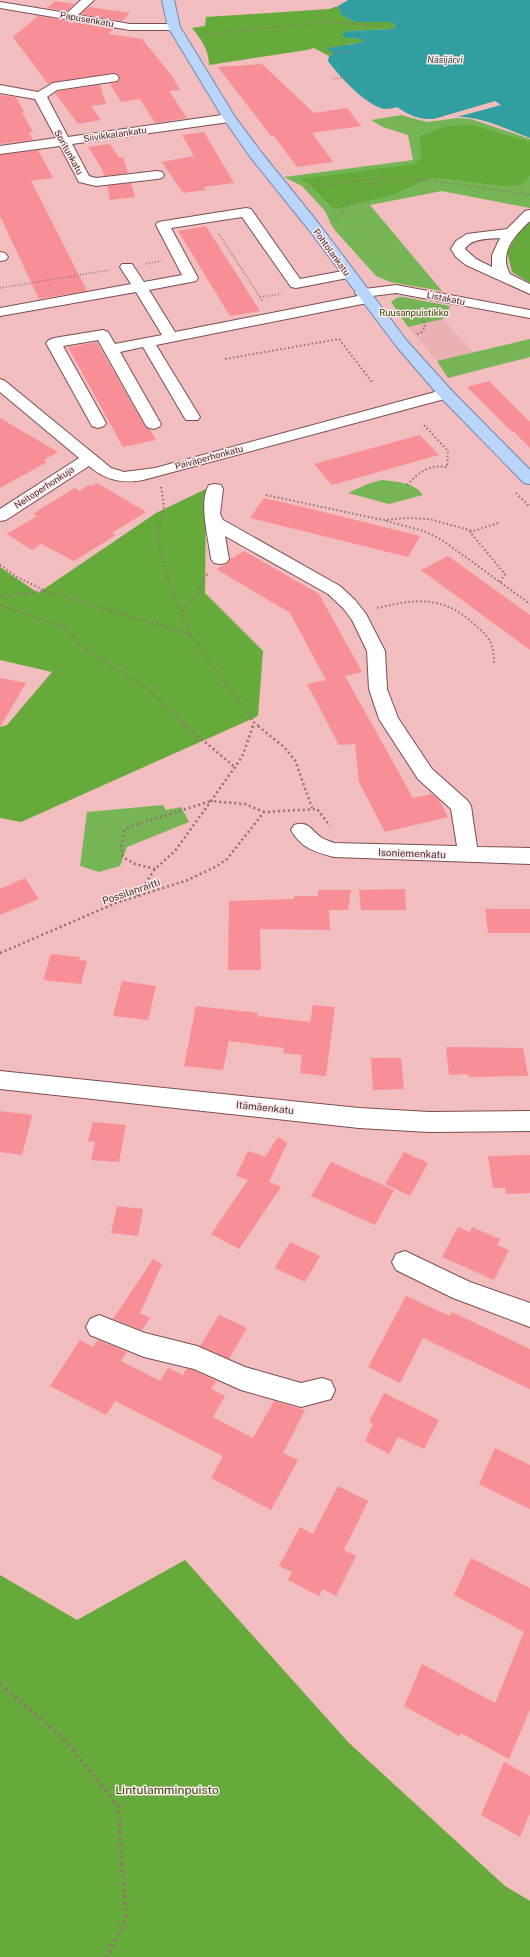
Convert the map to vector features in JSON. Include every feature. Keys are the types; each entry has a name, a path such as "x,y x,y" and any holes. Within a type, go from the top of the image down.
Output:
{"main road":[{"name":"Pohtolankatu","path":"168,0 174,27 229,118 365,296 446,394 530,479"}],"street":[{"path":"70,16 88,0"},
{"name":"Papusenkatu","path":"0,4 130,27 174,27"},
{"path":"0,89 40,96 53,87 113,78"},
{"name":"Soritunkatu","path":"40,96 84,179 96,182 157,175"},
{"name":"Siivikkalankatu","path":"0,150 229,118"},
{"path":"0,312 191,278 163,224 246,212 296,284 348,274"},
{"path":"504,277 498,264 499,253 509,234 530,214"},
{"path":"509,234 469,238 462,241 458,249 464,257 486,270 530,290"},
{"path":"127,267 171,337"},
{"name":"Listakatu","path":"111,349 273,317 396,289 530,314"},
{"path":"98,423 54,343 103,335 153,424"},
{"path":"147,342 192,417"},
{"name":"Päiväperhonkatu","path":"0,384 88,458 113,476 132,477 157,472 446,394"},
{"name":"Neitoperhonkuja","path":"0,516 88,458"},
{"path":"215,490 212,514 215,523 220,559"},
{"path":"215,523 334,590 356,614 370,637 376,651 378,689 389,719 425,774 461,806 468,854"},
{"name":"Isoniemenkatu","path":"301,830 315,844 334,850 530,856"},
{"name":"Itämäenkatu","path":"0,1080 359,1118 429,1122 530,1121"},
{"path":"405,1262 462,1290 530,1315"},
{"path":"99,1326 144,1345 197,1358 241,1378 302,1395 322,1390"}],"path":[{"path":"181,38 325,22 384,26"},
{"path":"331,54 352,49 354,50"},
{"path":"334,78 356,76"},
{"path":"303,188 357,181 382,180 433,182 530,195"},
{"path":"326,224 335,220 342,214 363,187 382,180"},
{"path":"208,218 273,317"},
{"path":"0,288 180,258"},
{"path":"225,359 339,338 372,382"},
{"path":"407,485 420,471 427,467 439,465 447,467 448,451 423,424"},
{"path":"157,472 163,495 164,506 157,536 168,580 182,611 190,634 254,722 284,747 295,760 312,808"},
{"path":"266,495 383,520 424,531 442,540 530,604"},
{"path":"383,520 401,516 417,516 473,531 498,523"},
{"path":"473,531 470,532 505,574 500,582"},
{"path":"182,611 197,596 202,582 220,559"},
{"path":"0,565 17,577 46,591 190,634"},
{"path":"0,596 46,591"},
{"path":"356,614 390,605 414,602 433,601 449,606 488,636 494,644 494,665"},
{"path":"0,605 64,627 72,635 77,644 150,691 182,722 236,768"},
{"path":"136,897 155,869 175,851 236,768 242,757 254,722"},
{"path":"155,869 135,864 123,857 121,847 124,831 129,827 211,801 242,804 256,807 264,812"},
{"name":"Possilanraitti","path":"0,952 116,903 188,880 218,866 227,858 254,826"},
{"path":"0,1684 63,1738 118,1806 126,1917 107,1957"}],"shaded area":[{"path":"443,319 474,353 437,361 408,327"}],"green space":[{"path":"338,6 341,15 355,22 390,22 396,26 392,29 347,31 345,38 362,39 364,42 349,44 329,56 314,48 209,65 208,54 192,28 205,26 206,17 329,9"},
{"path":"401,115 427,122 457,118 471,119 530,139 530,208 442,191 370,205 442,291 390,282 376,276 333,228 325,211 302,186 284,177 413,160 408,135 383,127 371,120"},
{"path":"472,125 530,142 530,175 521,185 502,186 429,178 393,195 334,209 309,184 300,179 414,164 421,159 420,136 447,126"},
{"path":"530,221 530,283 512,272 507,252 520,231"},
{"name":"Ruusanpuistikko","path":"398,297 450,306 443,319 408,327 391,302"},
{"path":"530,339 530,357 448,378 437,361"},
{"path":"382,480 410,485 415,487 423,495 389,504 348,493 370,483"},
{"path":"206,489 205,593 263,651 258,716 21,822 0,818 0,727 7,725 52,672 0,660 0,567 38,593 156,513"},
{"path":"163,805 166,810 181,807 189,822 127,847 120,866 99,872 80,866 87,812"},
{"name":"Lintulamminpuisto","path":"185,1560 348,1742 505,1886 530,1901 530,1957 0,1957 0,1575 77,1620"}],"water":[{"name":"Näsijärvi","path":"348,0 530,0 530,138 478,119 451,117 427,119 418,118 408,114 397,107 385,109 378,107 354,90 328,61 329,56 334,53 328,50 328,48 363,42 362,39 345,38 342,34 347,31 392,29 396,26 390,22 355,22 341,15 338,6"}],"pier":[{"path":"495,101 501,105 457,117 427,121"}],"building":[{"path":"55,1 74,4 67,11 47,8"},
{"path":"89,7 130,13 122,21 81,14"},
{"path":"38,16 113,29 108,34 142,39 172,76 180,90 169,91 187,118 155,123 140,99 121,102 110,84 117,82 120,79 118,74 113,73 48,84 13,37"},
{"path":"262,64 314,113 347,108 361,126 312,133 333,162 297,167 218,67"},
{"path":"100,85 106,104 91,106 101,120 78,124 55,93 58,91"},
{"path":"0,95 16,97 33,132 29,133 33,140 0,144"},
{"path":"204,132 234,183 204,187 206,190 183,193 162,162 194,156 182,135"},
{"path":"110,144 119,158 123,157 128,173 104,176 102,169 88,147"},
{"path":"38,150 53,178 31,181 87,291 39,299 0,216 0,155"},
{"path":"131,183 135,197 110,200 107,186"},
{"path":"206,226 260,311 230,316 178,231"},
{"path":"97,342 144,425 150,430 156,440 123,447 68,347"},
{"path":"489,381 530,422 530,448 467,387"},
{"path":"0,418 58,452 44,460 47,462 0,488"},
{"path":"420,435 439,455 332,485 314,464"},
{"path":"97,483 146,512 112,533 116,535 74,561 41,544 32,550 7,534 37,516 33,514 37,511 75,488 79,491 89,485 92,486"},
{"path":"264,498 420,536 408,557 250,518"},
{"path":"244,551 319,594 362,672 345,676 413,798 432,794 439,800 448,817 385,832 359,782 355,744 339,745 307,684 326,680 290,613 216,569 227,564 230,559"},
{"path":"448,556 530,615 530,650 421,570"},
{"path":"0,678 26,683 0,727"},
{"path":"25,878 39,899 0,915 0,889"},
{"path":"405,889 406,910 361,910 359,890"},
{"path":"318,890 351,890 348,910 329,910 330,930 260,929 261,970 228,970 229,901 294,899 294,896 318,896"},
{"path":"485,909 530,909 530,933 488,933"},
{"path":"51,954 80,957 79,960 87,961 81,984 43,980"},
{"path":"122,981 156,986 148,1020 113,1016"},
{"path":"313,1005 335,1007 326,1076 300,1073 302,1055 283,1053 284,1048 229,1041 223,1070 184,1066 196,1006 258,1013 257,1016 310,1022"},
{"path":"446,1047 523,1048 528,1076 469,1077 468,1074 449,1075"},
{"path":"371,1058 401,1058 404,1089 373,1090"},
{"path":"0,1111 32,1115 22,1155 0,1152"},
{"path":"93,1122 126,1125 119,1162 91,1160 95,1142 88,1141"},
{"path":"278,1137 287,1143 269,1182 281,1187 239,1249 211,1234 248,1180 236,1176 248,1151 265,1157"},
{"path":"404,1152 428,1163 410,1196 385,1184"},
{"path":"530,1155 530,1193 506,1194 505,1188 493,1188 488,1156"},
{"path":"331,1162 394,1190 375,1225 311,1196"},
{"path":"117,1206 143,1209 138,1236 111,1233"},
{"path":"458,1227 470,1232 472,1227 500,1239 497,1245 509,1250 494,1280 442,1257"},
{"path":"290,1242 320,1256 305,1282 275,1268"},
{"path":"153,1259 162,1264 140,1313 150,1318 142,1330 113,1319"},
{"path":"406,1296 450,1316 452,1312 530,1349 530,1389 423,1338 400,1383 368,1367"},
{"path":"219,1315 247,1328 229,1359 200,1346"},
{"path":"80,1340 93,1347 98,1340 127,1352 121,1361 160,1381 168,1368 183,1375 186,1369 194,1370 216,1381 211,1389 225,1396 213,1417 253,1438 274,1401 305,1410 283,1453 298,1460 271,1510 211,1478 223,1456 115,1401 106,1415 50,1386"},
{"path":"384,1393 439,1420 424,1449 398,1437 389,1454 365,1441 373,1424 369,1422"},
{"path":"495,1448 530,1465 530,1509 479,1484"},
{"path":"338,1486 368,1501 344,1550 356,1556 336,1596 323,1589 319,1596 288,1580 292,1572 279,1566 300,1527 313,1534"},
{"path":"471,1558 530,1588 530,1709 509,1759 461,1733 459,1736 404,1706 422,1664 495,1703 524,1632 454,1595"},
{"path":"504,1762 530,1776 530,1813 520,1837 481,1815"}]}
